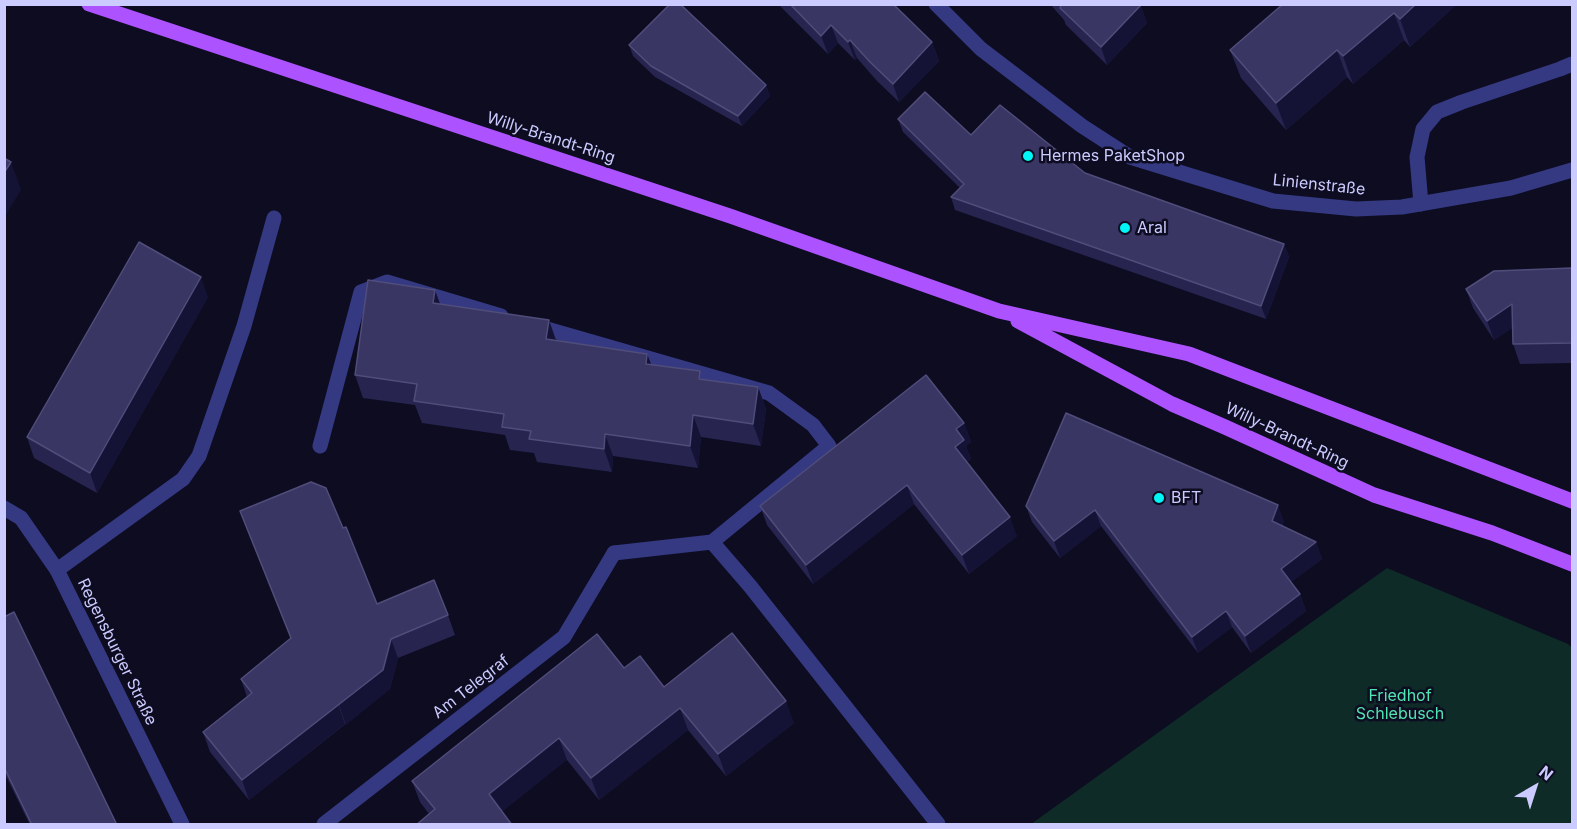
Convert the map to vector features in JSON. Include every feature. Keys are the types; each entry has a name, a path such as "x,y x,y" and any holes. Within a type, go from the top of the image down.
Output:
{"main road":[{"name":"Willy-Brandt-Ring","path":"89,4 730,216 999,311 1189,354 1572,501"},
{"name":"Willy-Brandt-Ring","path":"999,311 1172,404 1374,495 1492,533 1572,564"}],"street":[{"name":"Linienstraße","path":"936,4 981,49 1082,126 1130,157 1273,201 1356,209 1421,204 1511,188 1572,170"},
{"path":"1421,204 1417,158 1423,129 1437,112 1572,64"},
{"path":"57,570 183,479 200,456 244,326 274,218"},
{"path":"320,446 361,292 387,282 769,393 813,425 829,446 711,542 758,595 938,825"},
{"name":"Regensburger Straße","path":"4,508 21,518 57,570 182,825"},
{"name":"Am Telegraf","path":"324,825 564,637 614,553 711,542"}],"green space":[{"name":"Friedhof Schlebusch","path":"1387,568 1568,644 1572,648 1572,824 1031,824"}],"building":[{"path":"670,4 680,4 766,85 738,116 651,66 629,45"},
{"path":"790,4 893,4 932,42 893,84 850,40 848,42 831,25 821,36"},
{"path":"1059,4 1141,5 1101,47 1060,8"},
{"path":"1283,4 1416,4 1400,19 1394,13 1343,56 1337,50 1276,103 1230,50"},
{"path":"925,92 971,135 1000,105 1085,173 1284,244 1261,306 951,197 964,184 898,119"},
{"path":"4,158 11,162 4,173"},
{"path":"139,242 201,277 90,473 27,437"},
{"path":"1572,268 1572,343 1513,344 1512,304 1487,321 1466,289 1494,271"},
{"path":"368,280 435,290 433,303 549,320 546,339 647,354 646,364 700,371 699,379 758,387 753,424 693,415 690,446 605,434 604,449 529,439 531,431 502,427 504,414 414,401 417,384 355,375"},
{"path":"926,375 964,423 956,429 964,440 955,447 1010,517 962,555 907,485 806,565 760,506"},
{"path":"1066,413 1278,505 1272,521 1316,542 1281,569 1300,594 1245,636 1226,611 1192,637 1095,510 1054,541 1026,506"},
{"path":"311,482 326,488 343,528 346,527 377,604 434,580 448,615 391,639 383,670 242,780 203,732 252,693 241,679 291,638 240,511"},
{"path":"14,612 117,825 32,825 4,767 4,617"},
{"path":"732,633 786,701 718,754 680,708 591,778 559,738 489,794 512,825 416,825 435,809 412,781 597,634 624,668 640,656 664,687"}],"place":[{"name":"Hermes PaketShop","path":"1028,156"},
{"name":"Aral","path":"1125,228"},
{"name":"BFT","path":"1159,498"}]}
